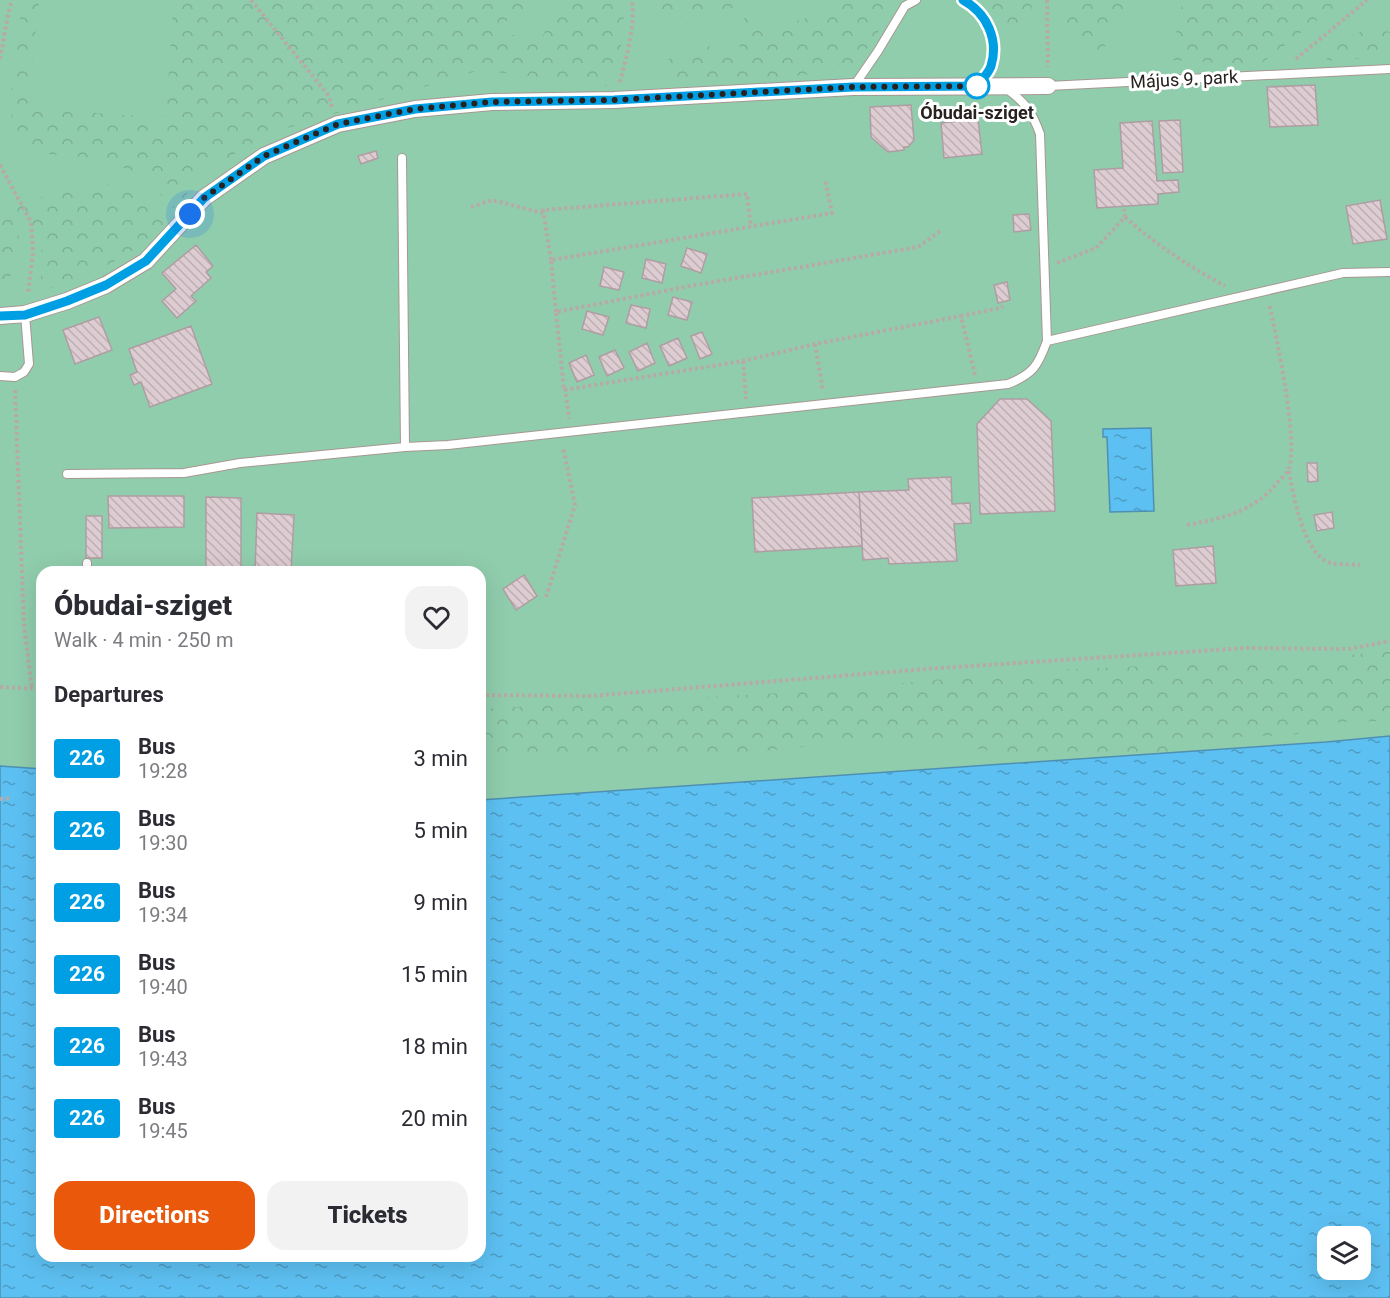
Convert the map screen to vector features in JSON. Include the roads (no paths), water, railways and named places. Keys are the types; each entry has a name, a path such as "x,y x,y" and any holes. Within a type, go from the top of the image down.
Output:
{"street":[{"name":"Május 9. park","path":"853,87 1048,86"},
{"path":"0,316 25,315 96,289 126,273 146,261 204,198 264,156 338,124 426,108 492,102 614,100 853,87"}],"lane":[{"path":"853,87 905,6 916,0"},
{"path":"963,0 984,17 991,32 994,49 990,68 977,86"},
{"name":"Május 9. park","path":"1048,86 1390,69"},
{"path":"67,474 184,473 240,463 405,447 448,446 1008,384 1034,371 1047,341 1040,134 1033,114 1020,99 1002,86"},
{"path":"402,158 405,447"},
{"path":"1047,341 1342,273 1390,272"},
{"path":"0,376 15,377 24,372 29,364 25,315"}],"water":[{"path":"1151,428 1154,511 1110,512 1107,437 1103,437 1103,429"},
{"path":"1390,736 1390,1298 0,1298 0,766 36,769 36,1262 486,1262 486,800"}],"place":[{"name":"Óbudai-sziget","path":"977,86"}]}
